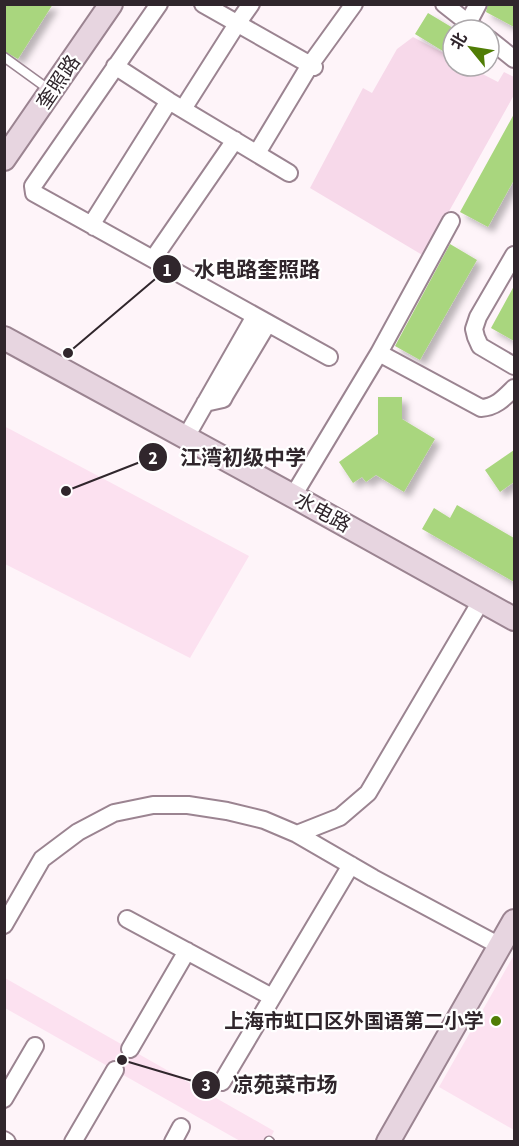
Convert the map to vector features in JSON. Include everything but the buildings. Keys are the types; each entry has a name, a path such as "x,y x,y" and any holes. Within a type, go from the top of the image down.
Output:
{"main road":[{"name":"奎照路","path":"4,159 111,4"},
{"name":"水电路","path":"4,338 514,619"},
{"path":"388,1142 514,921"}],"street":[{"path":"159,4 33,186 34,194 329,357"},
{"path":"203,4 312,66"},
{"path":"93,227 93,222 251,4"},
{"path":"257,153 354,4"},
{"path":"444,4 462,18"},
{"path":"501,49 514,59"},
{"path":"115,66 289,172"},
{"path":"153,259 235,140"},
{"path":"293,496 379,353 451,221"},
{"path":"514,255 478,317 474,329 480,346 514,366"},
{"path":"186,437 205,403 223,399 261,320"},
{"path":"379,353 481,408 500,402 514,388"},
{"path":"297,834 340,818 368,793 481,601"},
{"path":"4,925 42,859 78,832 114,813 153,805 188,805 264,820 297,834 500,946"},
{"path":"222,1082 351,865"},
{"path":"128,919 272,997"},
{"path":"130,1049 187,951"},
{"path":"4,1099 34,1046"},
{"path":"73,1142 115,1070"}],"lane":[{"path":"4,57 52,91"}],"shaded area":[{"path":"413,37 441,52 441,78 490,78 498,82 504,72 514,77 514,95 424,256 310,188 363,88 372,93 397,49"},
{"path":"4,426 249,556 190,658 5,564"},
{"name":"上海市虹口区外国语第二小学","path":"514,955 514,1130 439,1087"},
{"path":"5,978 274,1131 269,1141 240,1141 5,1008"}],"place":[{"name":"水电路奎照路","path":"68,353"},
{"name":"江湾初级中学","path":"66,491"},
{"name":"上海市虹口区外国语第二小学","path":"496,1021"},
{"name":"凉苑菜市场","path":"122,1060"}]}
